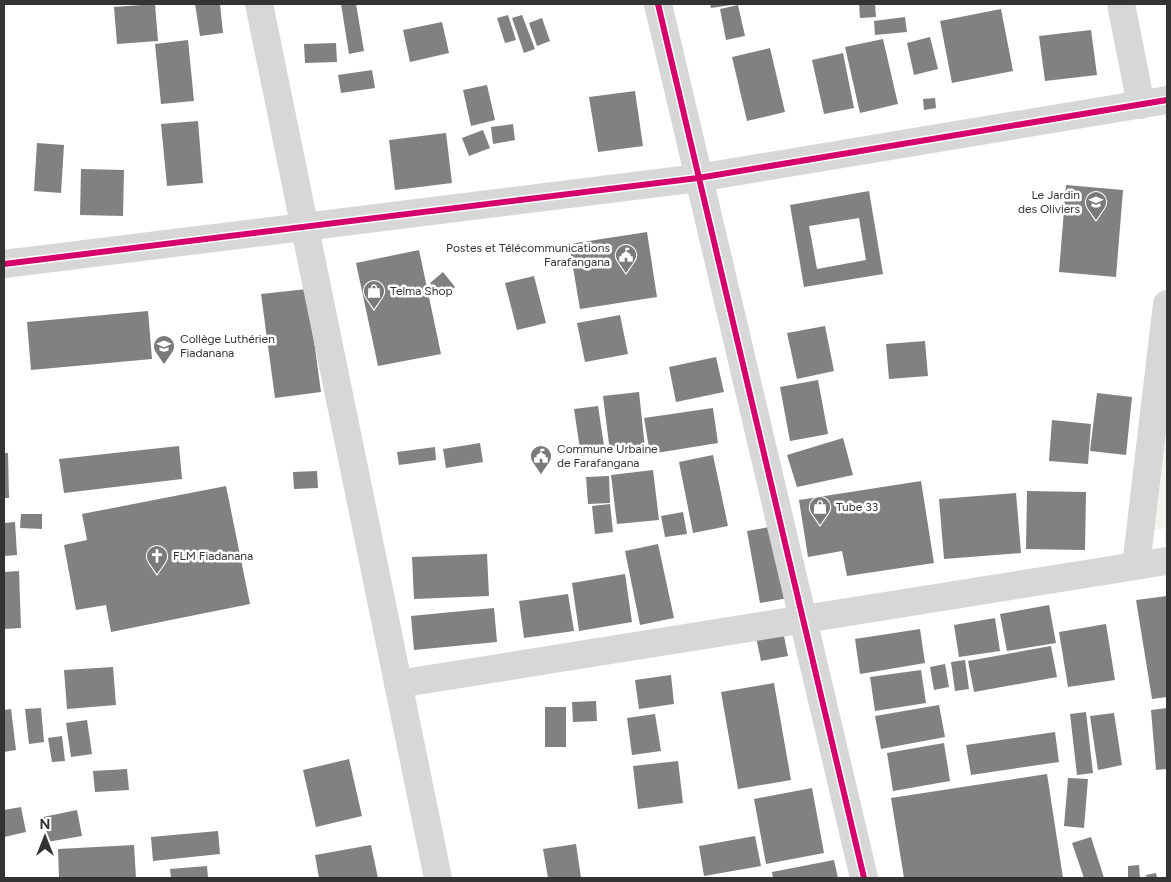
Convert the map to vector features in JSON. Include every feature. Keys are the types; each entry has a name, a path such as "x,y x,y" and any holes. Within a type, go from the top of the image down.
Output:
{"street":[{"path":"259,4 438,878"},
{"path":"658,4 864,878"},
{"path":"4,264 304,225 698,178 1154,103 1121,4"},
{"path":"1136,566 1167,304"},
{"path":"398,684 1167,561"}],"shaded area":[{"path":"1167,362 1167,544 1164,544 1166,528 1140,531"}],"building":[{"path":"155,4 158,41 117,44 114,7"},
{"path":"195,4 220,4 223,33 200,36"},
{"path":"341,4 356,4 364,51 349,54"},
{"path":"710,4 730,4 731,5 711,8"},
{"path":"859,4 875,4 876,17 860,18"},
{"path":"738,5 745,36 726,40 720,9"},
{"path":"1001,9 1013,71 952,83 940,21"},
{"path":"508,15 516,40 505,43 497,18"},
{"path":"522,15 535,49 524,53 512,18"},
{"path":"905,17 907,32 875,35 874,21"},
{"path":"542,18 550,41 537,46 529,23"},
{"path":"442,22 449,53 410,62 403,30"},
{"path":"1091,30 1097,75 1045,81 1039,36"},
{"path":"930,37 938,69 914,75 907,43"},
{"path":"883,39 898,104 860,113 845,47"},
{"path":"188,40 194,101 161,104 155,44"},
{"path":"336,43 337,62 305,63 304,44"},
{"path":"770,48 785,112 747,121 732,57"},
{"path":"843,53 854,108 824,114 812,60"},
{"path":"372,70 375,88 341,93 338,75"},
{"path":"487,85 495,120 471,126 463,90"},
{"path":"635,91 643,146 598,152 589,97"},
{"path":"935,98 936,108 924,110 923,99"},
{"path":"198,121 203,183 167,186 161,124"},
{"path":"513,124 515,140 493,144 491,127"},
{"path":"483,130 490,148 469,156 462,138"},
{"path":"446,133 452,183 395,190 389,140"},
{"path":"37,143 64,145 61,193 34,191"},
{"path":"81,169 124,170 123,216 80,215"},
{"path":"1066,185 1123,190 1116,277 1059,272"},
{"path":"869,191 883,274 804,287 790,205","holes":["859,218 866,260 817,269 809,226"]},
{"path":"647,232 657,297 580,309 569,244"},
{"path":"419,250 441,354 378,366 356,263"},
{"path":"443,272 455,287 442,297 430,283"},
{"path":"534,276 546,323 517,330 505,283"},
{"path":"307,289 321,392 275,398 261,294"},
{"path":"148,311 152,359 31,370 27,322"},
{"path":"620,315 628,354 585,362 577,323"},
{"path":"825,326 834,371 797,379 787,333"},
{"path":"925,341 928,376 889,379 886,344"},
{"path":"716,357 724,392 676,402 669,367"},
{"path":"818,380 828,434 790,441 780,387"},
{"path":"639,392 645,448 610,452 603,396"},
{"path":"1097,393 1132,397 1126,455 1090,451"},
{"path":"598,406 605,452 581,456 574,409"},
{"path":"713,408 718,443 650,454 644,418"},
{"path":"1052,420 1091,424 1088,464 1049,461"},
{"path":"843,438 853,475 797,487 787,455"},
{"path":"480,443 483,462 446,468 443,449"},
{"path":"179,446 182,479 64,493 59,459"},
{"path":"435,447 436,460 399,465 397,452"},
{"path":"4,453 8,453 9,498 4,498"},
{"path":"713,455 728,526 693,533 679,462"},
{"path":"653,470 659,520 617,524 611,475"},
{"path":"317,471 318,488 294,489 293,472"},
{"path":"609,476 610,503 588,504 586,477"},
{"path":"921,481 934,563 847,576 842,551 808,557 799,500"},
{"name":"FLM Fiadanana","path":"226,486 250,604 111,632 106,605 76,610 64,545 87,540 82,514"},
{"path":"1027,491 1086,492 1085,550 1026,549"},
{"path":"1016,493 1021,553 944,559 939,499"},
{"path":"610,504 613,532 595,534 592,506"},
{"path":"683,512 687,534 665,537 661,516"},
{"path":"21,514 42,514 42,529 20,528"},
{"path":"15,522 17,555 4,556 4,523"},
{"path":"775,526 788,598 760,603 747,531"},
{"path":"658,544 674,618 640,625 625,551"},
{"path":"487,554 489,596 414,599 412,557"},
{"path":"19,571 21,628 4,629 4,572"},
{"path":"625,574 632,622 579,631 572,583"},
{"path":"568,594 574,631 524,638 519,601"},
{"path":"1167,596 1167,697 1152,699 1136,600"},
{"path":"1049,605 1056,643 1007,651 1000,614"},
{"path":"494,608 497,642 414,650 411,616"},
{"path":"995,618 1000,651 959,657 954,625"},
{"path":"1106,624 1115,680 1068,687 1059,632"},
{"path":"920,629 925,663 860,674 855,639"},
{"path":"783,631 788,656 761,661 756,637"},
{"path":"1051,646 1057,677 974,692 968,661"},
{"path":"965,660 969,689 955,691 951,662"},
{"path":"945,664 949,687 934,690 930,667"},
{"path":"113,667 116,705 67,709 64,670"},
{"path":"921,670 926,703 875,711 870,677"},
{"path":"671,675 674,704 639,709 635,680"},
{"path":"774,683 791,780 738,789 721,692"},
{"path":"596,701 597,721 573,722 572,702"},
{"path":"939,705 945,737 881,749 875,716"},
{"path":"545,707 566,707 566,747 545,747"},
{"path":"41,708 44,742 29,744 25,709"},
{"path":"1167,708 1167,769 1156,770 1151,710"},
{"path":"11,709 16,750 4,752 4,710"},
{"path":"1086,712 1093,773 1077,775 1070,714"},
{"path":"1114,713 1122,765 1098,770 1090,716"},
{"path":"655,714 661,751 632,755 627,718"},
{"path":"87,720 92,754 71,757 66,723"},
{"path":"1055,732 1059,762 971,775 966,745"},
{"path":"62,736 65,761 52,762 48,738"},
{"path":"944,743 950,781 893,791 887,753"},
{"path":"349,759 362,816 316,827 303,770"},
{"path":"678,761 683,803 638,809 633,766"},
{"path":"127,769 129,790 95,792 93,771"},
{"path":"1047,774 1063,878 904,878 891,798"},
{"path":"1068,778 1088,779 1084,828 1064,826"},
{"path":"812,788 824,853 766,864 754,799"},
{"path":"21,807 26,832 4,837 4,810"},
{"path":"77,810 82,836 47,842 43,817"},
{"path":"218,831 220,854 153,861 151,837"},
{"path":"755,836 761,866 704,876 699,846"},
{"path":"1091,837 1104,878 1084,878 1072,843"},
{"path":"576,844 581,878 548,878 543,849"},
{"path":"134,845 136,878 59,878 58,849"},
{"path":"371,845 378,878 319,878 315,855"},
{"path":"834,860 838,878 773,878 772,872"},
{"path":"1139,865 1140,878 1128,878 1128,866"},
{"path":"207,866 208,878 171,878 170,869"},
{"path":"1156,873 1157,878 1147,878 1146,875"}],"cycle path":[{"path":"658,4 864,878"},
{"path":"4,264 698,178 1167,100"}],"place":[{"name":"Le Jardin des Oliviers","path":"1096,221"},
{"name":"Postes et Télécommunications Farafangana","path":"626,274"},
{"name":"Telma Shop","path":"374,310"},
{"name":"Collège Luthérien Fiadanana","path":"164,365"},
{"name":"Commune Urbaine de Farafangana","path":"541,475"},
{"name":"Tube 33","path":"820,526"},
{"name":"FLM Fiadanana","path":"157,575"}]}
